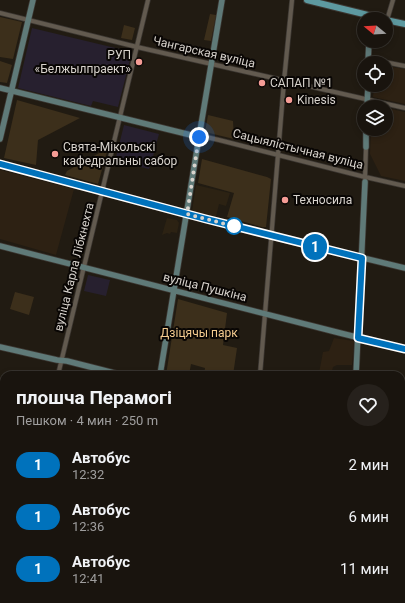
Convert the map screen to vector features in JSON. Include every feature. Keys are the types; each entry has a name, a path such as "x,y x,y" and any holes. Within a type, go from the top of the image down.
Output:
{"main road":[{"path":"307,0 357,13"},
{"path":"393,21 405,24"}],"street":[{"path":"0,139 33,0"},
{"name":"вуліца Карла Лібкнехта","path":"59,371 148,0"},
{"path":"161,371 222,0"},
{"path":"260,371 292,0"},
{"path":"389,12 393,0"},
{"name":"Чангарская вуліца","path":"0,13 137,47 405,108"},
{"path":"393,64 405,66"},
{"name":"Сацыялістычная вуліца","path":"0,88 199,137 202,136 219,140 365,179 405,186"},
{"path":"367,99 368,92"},
{"path":"356,371 366,136"},
{"path":"0,164 272,236 405,268"},
{"name":"вуліца Пушкіна","path":"0,246 405,349"},
{"path":"0,347 106,371"}],"shaded area":[{"path":"32,28 132,52 118,107 93,101 91,106 18,88"},
{"path":"393,67 405,69 405,104 393,101 393,100 373,97 373,92 393,92"},
{"path":"393,109 405,112 405,181 381,176 370,154 371,136 393,136"},
{"path":"124,125 159,134 149,169 115,161"},
{"path":"0,170 74,189 56,255 0,239"},
{"path":"196,185 230,193 226,206 219,204 216,217 192,211"},
{"path":"167,218 177,220 179,223 177,233 171,232 170,234 167,233 162,235"},
{"path":"88,275 110,280 106,296 84,291"},
{"path":"334,338 354,341 352,365 337,365 333,367 332,371 319,371 323,352 329,351"}],"green space":[{"path":"210,14 216,15 211,41 204,40"},
{"path":"0,17 22,22 13,59 0,57"},
{"path":"124,25 135,28 132,40 121,38"},
{"path":"0,61 12,65 7,83 0,82"},
{"path":"17,100 80,118 38,140 36,165 4,158"},
{"path":"208,115 233,121 234,139 205,132"},
{"path":"108,148 98,184 65,175 67,171"},
{"path":"202,159 271,179 266,227 227,217 234,193 198,183"},
{"path":"15,292 34,297 29,315 10,309"},
{"name":"Дзіцячы парк","path":"178,299 227,313 223,345 237,348 234,371 205,371 205,368 191,364 190,371 167,371"}],"bus line":[{"name":"1","path":"0,164 206,219 362,258 358,338 405,349"}],"place":[{"name":"РУП «Белжылпраект»","path":"139,62"},
{"name":"САПАП №1","path":"262,83"},
{"name":"Kinesis","path":"289,100"},
{"name":"Свята-Мікольскі кафедральны сабор","path":"55,154"},
{"name":"Техносила","path":"285,200"}],"route":[{"path":"199,137 187,214 237,227 234,226"}]}
